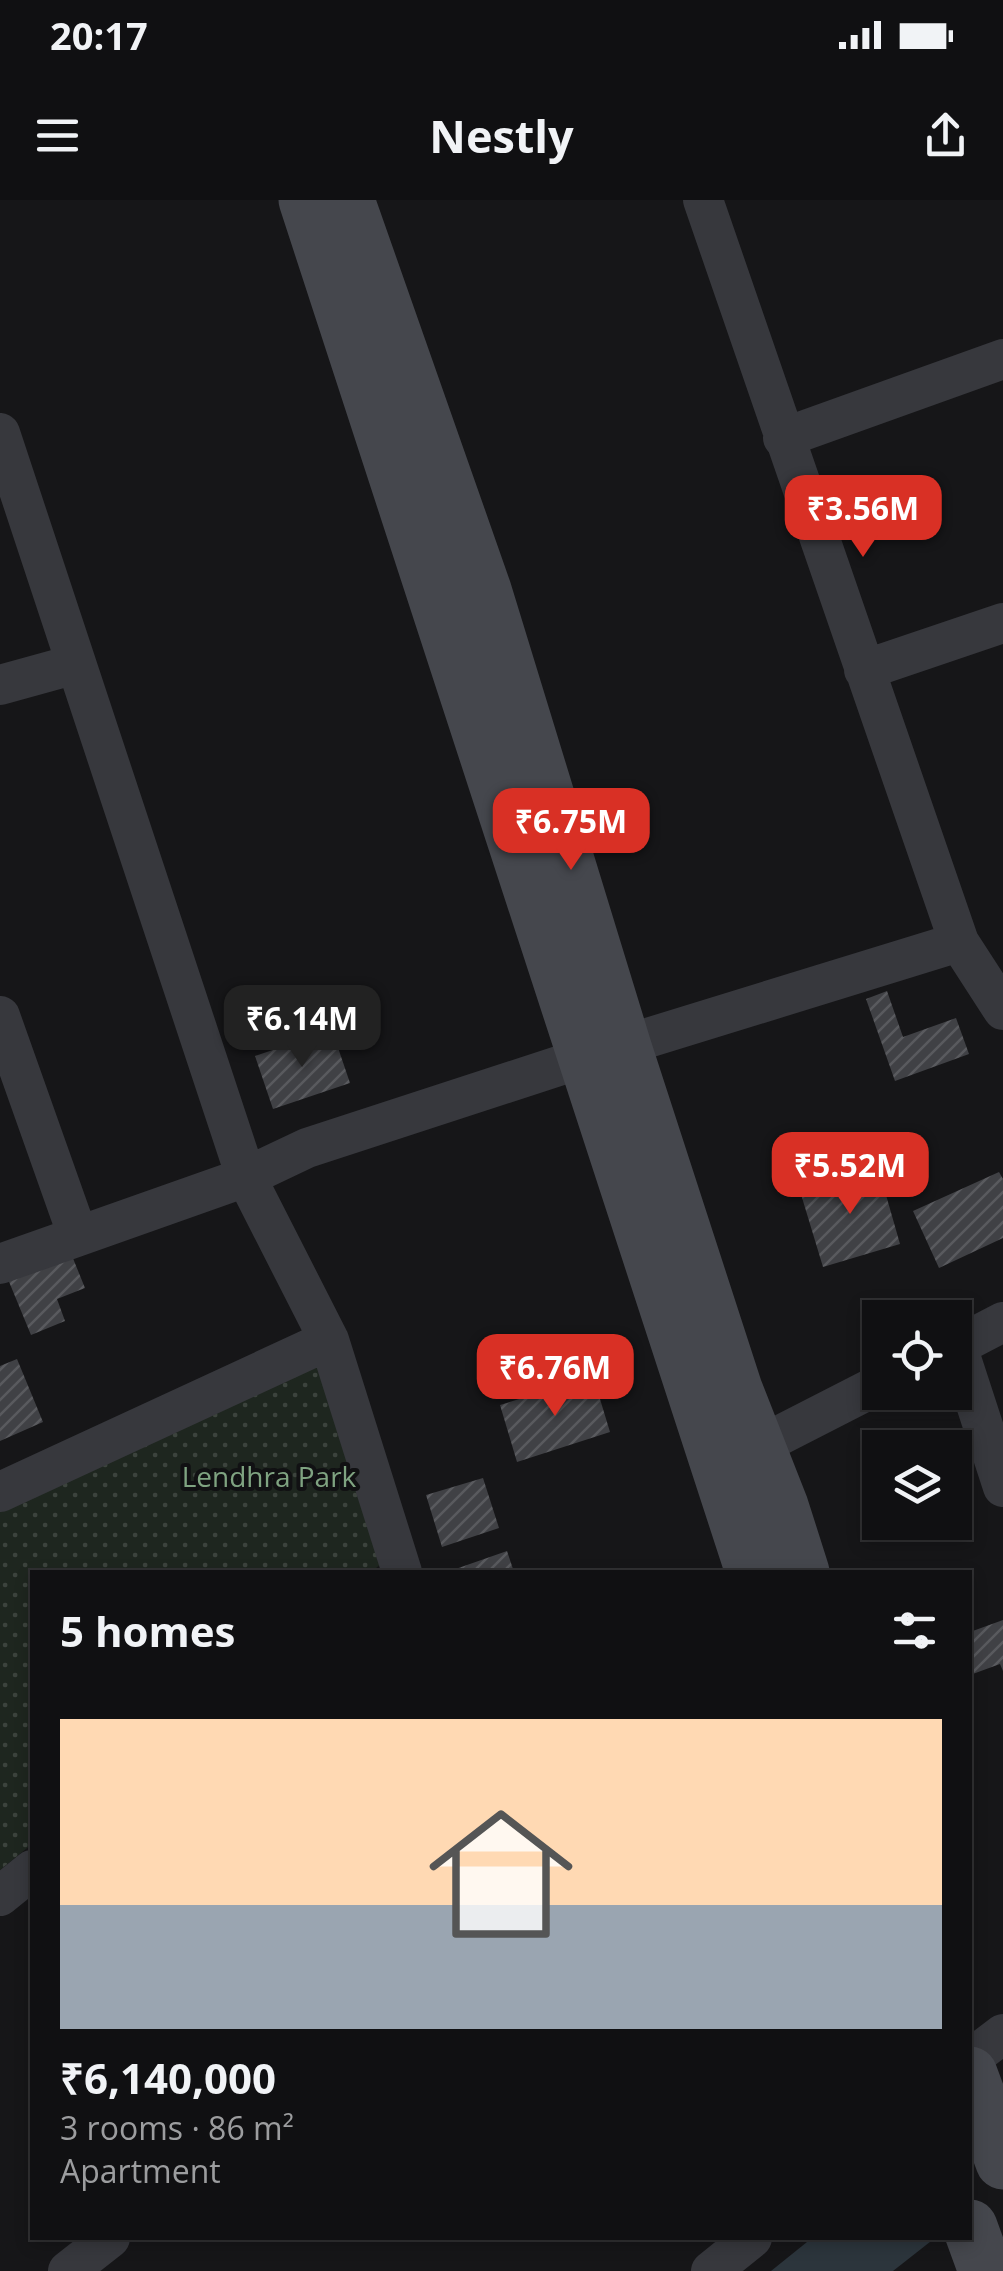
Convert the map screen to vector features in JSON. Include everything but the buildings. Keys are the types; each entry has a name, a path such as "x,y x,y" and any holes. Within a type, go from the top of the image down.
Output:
{"main road":[{"path":"306,200 605,1052 801,1570"},
{"path":"347,200 484,590 589,939 605,1052 753,1570"},
{"path":"972,2079 1003,2162"},
{"path":"972,2232 986,2271"}],"street":[{"path":"703,200 959,942 1003,1010"},
{"path":"783,438 1003,359"},
{"path":"0,434 246,1177 329,1340 401,1570"},
{"path":"864,670 1003,623"},
{"path":"0,685 76,664"},
{"path":"0,1264 246,1177 306,1148 959,942"},
{"path":"0,1016 78,1236"},
{"path":"972,1338 1003,1322"},
{"path":"0,1492 329,1340"},
{"path":"757,1446 862,1393"},
{"path":"972,1394 1003,1488"},
{"path":"0,1896 30,1872"},
{"path":"972,2057 1003,2034"},
{"path":"68,2271 107,2240"},
{"path":"711,2257 748,2240"}],"green space":[{"name":"Lendhra Park","path":"329,1340 396,1552 374,1570 30,1570 30,1846 0,1870 0,1492"}],"shaded area":[{"path":"810,2240 932,2240 893,2271 771,2271"}]}
